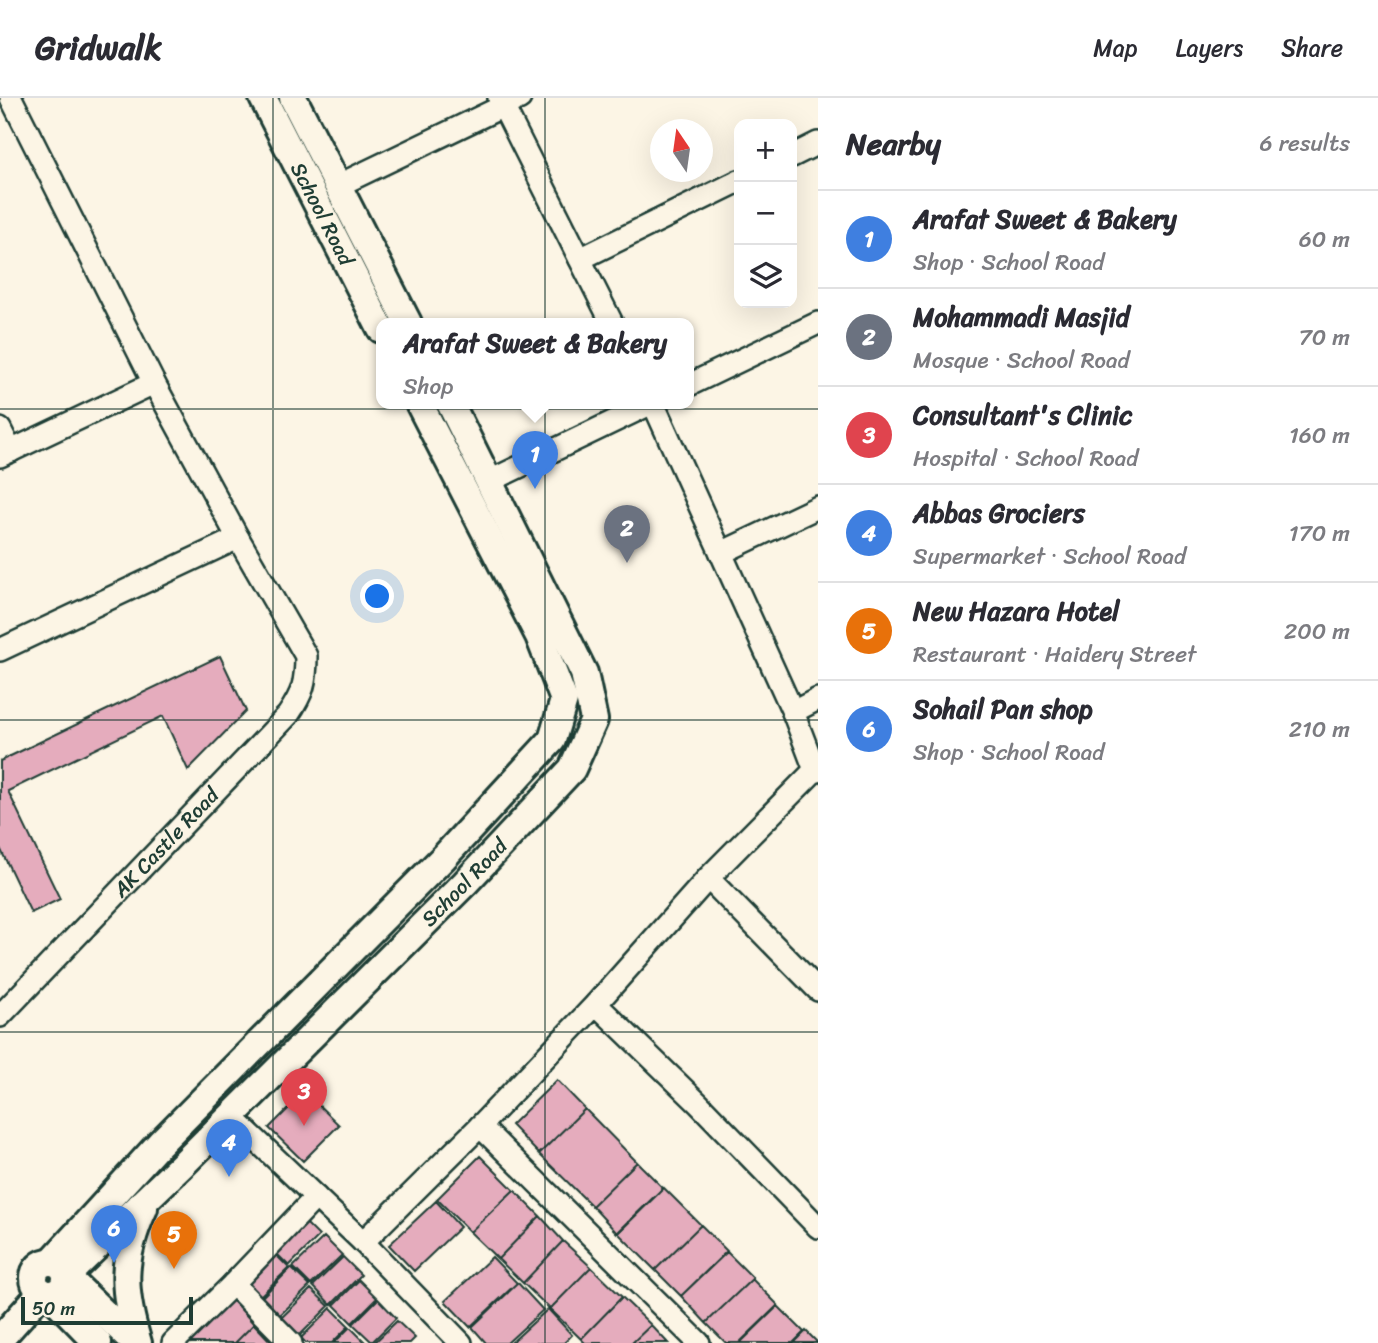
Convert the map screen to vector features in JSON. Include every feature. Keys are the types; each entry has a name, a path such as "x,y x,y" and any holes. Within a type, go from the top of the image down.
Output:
{"street":[{"path":"0,650 238,538 154,383 11,98"},
{"name":"School Road","path":"263,98 376,319"},
{"name":"School Road","path":"293,98 405,318"},
{"path":"337,186 507,101 610,318"},
{"path":"797,154 818,143"},
{"path":"580,259 737,182"},
{"path":"694,383 818,323"},
{"path":"0,429 6,454 154,383"},
{"name":"School Road","path":"0,1312 49,1280 149,1197 465,883 572,769 594,720 584,673 534,599 423,409"},
{"name":"School Road","path":"0,1339 160,1143 444,857 552,740 564,700 539,636 534,599 490,481 453,409"},
{"path":"490,481 640,409"},
{"path":"363,1242 480,1126 596,1004 708,878 817,770 655,409"},
{"path":"721,553 818,507"},
{"name":"AK Castle Road","path":"0,1017 288,715 302,695 306,678 306,656 238,538"},
{"path":"793,712 818,699"},
{"path":"708,878 818,990"},
{"path":"596,1004 699,1104 818,1227"},
{"path":"230,1115 363,1242 461,1343"},
{"path":"480,1126 699,1343"},
{"path":"160,1143 182,1165"},
{"path":"137,1343 128,1309 125,1271 133,1233 149,1197"},
{"path":"173,1343 316,1197"},
{"path":"49,1280 98,1343"},
{"path":"49,1280 137,1343"},
{"path":"233,1284 291,1343"}],"building":[{"path":"220,656 246,711 188,770 163,716 8,791 60,899 31,913 0,848 0,761"},
{"path":"557,1080 585,1109 539,1154 511,1125"},
{"path":"305,1092 339,1125 303,1161 269,1128"},
{"path":"585,1109 637,1162 592,1206 539,1154"},
{"path":"480,1156 514,1190 470,1232 437,1199"},
{"path":"637,1162 663,1188 617,1233 592,1206"},
{"path":"664,1188 701,1225 655,1270 618,1233"},
{"path":"514,1190 540,1216 498,1259 470,1232"},
{"path":"436,1201 460,1227 414,1271 389,1245"},
{"path":"540,1216 563,1241 523,1283 498,1259"},
{"path":"301,1218 319,1236 289,1266 271,1248"},
{"path":"701,1225 727,1251 681,1296 655,1270"},
{"path":"324,1237 342,1255 311,1285 293,1267"},
{"path":"563,1241 591,1267 550,1309 523,1283"},
{"path":"271,1250 289,1268 259,1297 241,1280"},
{"path":"727,1252 753,1278 706,1323 681,1296"},
{"path":"343,1257 361,1275 331,1305 313,1286"},
{"path":"492,1257 517,1283 470,1327 445,1301"},
{"path":"591,1267 622,1297 581,1339 550,1309"},
{"path":"291,1268 310,1286 279,1316 261,1298"},
{"path":"752,1279 778,1305 739,1343 726,1343 706,1323"},
{"path":"359,1280 377,1298 352,1323 334,1305"},
{"path":"518,1283 543,1310 507,1343 486,1343 472,1327"},
{"path":"311,1289 329,1306 299,1336 281,1318"},
{"path":"227,1294 254,1324 235,1343 187,1343"},
{"path":"622,1297 651,1325 632,1343 585,1343 581,1339"},
{"path":"378,1299 396,1318 372,1342 353,1324"},
{"path":"778,1306 804,1332 793,1343 740,1343"},
{"path":"331,1308 349,1326 332,1343 306,1343 301,1338"},
{"path":"548,1309 572,1335 564,1343 511,1343"},
{"path":"397,1321 415,1338 410,1343 374,1343"},
{"path":"254,1324 272,1343 235,1343"},
{"path":"651,1325 668,1343 632,1343"},
{"path":"350,1327 366,1343 334,1343"},
{"path":"806,1331 818,1343 794,1343"}],"place":[{"name":"Arafat Sweet & Bakery","path":"535,489"},
{"name":"Mohammadi Masjid","path":"627,563"},
{"name":"Consultant's Clinic","path":"304,1126"},
{"name":"Abbas Grociers","path":"229,1177"},
{"name":"Sohail Pan shop","path":"114,1263"},
{"name":"New Hazara Hotel","path":"174,1269"}]}
